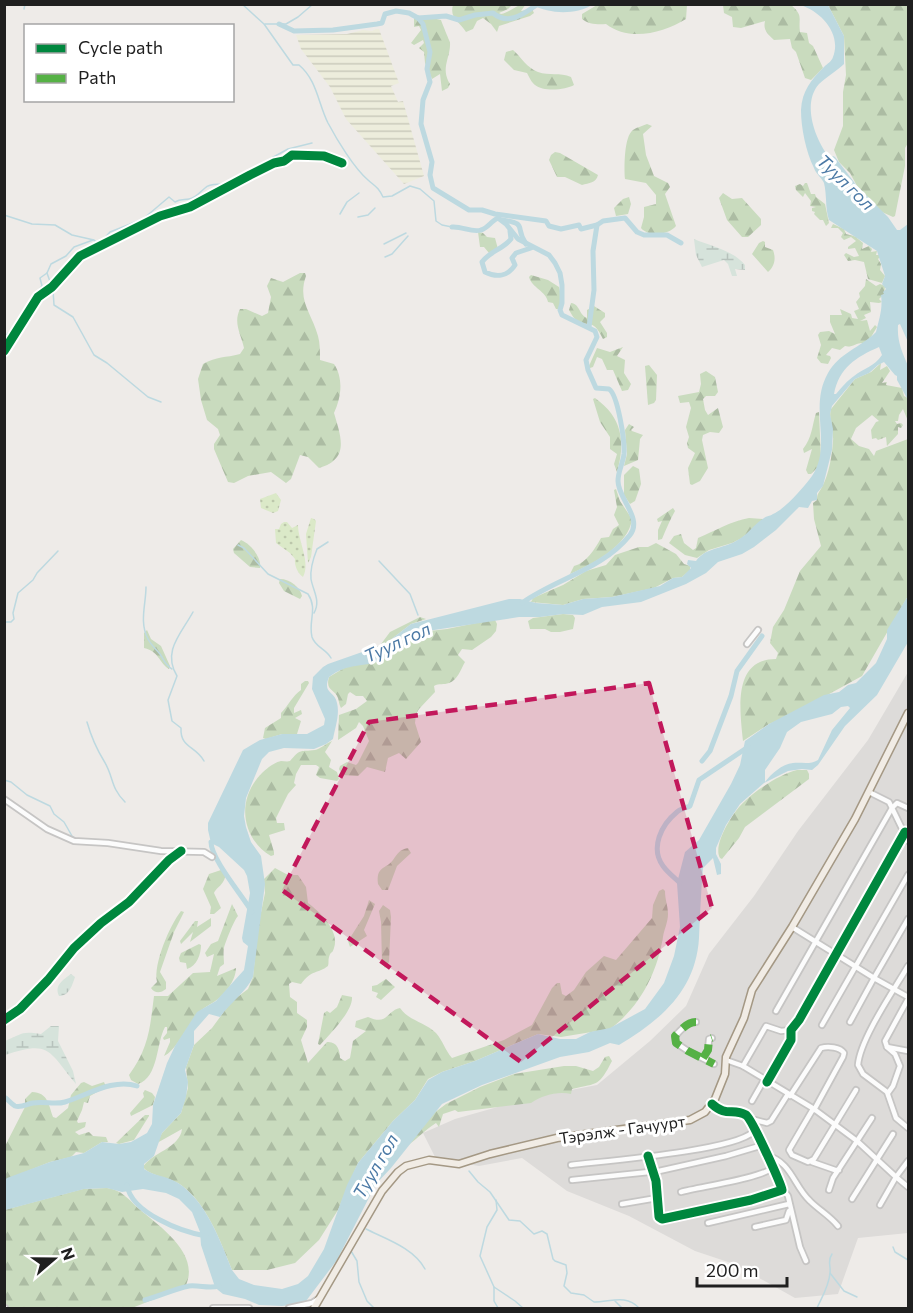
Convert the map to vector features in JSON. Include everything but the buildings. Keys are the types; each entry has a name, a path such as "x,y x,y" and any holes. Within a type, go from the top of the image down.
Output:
{"main road":[{"path":"712,1104 725,1074 726,1060 744,1018 752,990 792,927 869,792 906,725 909,713"},
{"name":"Тэрэлж - Гачуурт","path":"314,1308 382,1191 406,1166 429,1160 459,1164 557,1138 687,1121 699,1117 712,1104"}],"street":[{"path":"4,351 38,297 52,287 80,256 88,251 160,216 190,207 292,155 324,156 342,163"},
{"path":"747,644 759,630"},
{"path":"869,792 889,802 909,841"},
{"path":"4,799 47,829 74,841 108,843 161,851 204,852 212,856"},
{"path":"776,1011 892,808 897,803 909,808"},
{"path":"752,1101 791,1040 791,1030 799,1020 904,832"},
{"path":"4,1020 20,1009 74,948 101,923 129,902 169,860 181,851"},
{"path":"822,1025 909,875"},
{"path":"850,1022 909,919"},
{"path":"792,927 909,998 885,1039 887,1047 895,1054 900,1066 888,1093"},
{"path":"908,1118 906,1126 896,1118 888,1093 860,1071 859,1061 869,1034 909,966"},
{"path":"696,1022 686,1026 675,1036 675,1040 688,1051 714,1064"},
{"path":"743,1066 766,1026 781,1031 791,1030"},
{"path":"703,1058 708,1050 709,1039 712,1038"},
{"path":"571,1165 704,1148 747,1137 753,1132 754,1121 758,1119 765,1122 771,1121 821,1048 834,1047 843,1051 843,1057 789,1150 792,1155 806,1161 839,1170"},
{"path":"887,1047 909,1051"},
{"path":"726,1060 743,1066 813,1109 857,1141 909,1187"},
{"path":"812,1162 856,1090"},
{"path":"712,1104 720,1111 745,1115 754,1125 772,1168 788,1196 800,1247 806,1261"},
{"path":"829,1190 830,1183 872,1118"},
{"path":"852,1199 893,1134"},
{"path":"572,1180 654,1171 726,1156 763,1145"},
{"path":"766,1155 778,1159 797,1181 807,1199 838,1226"},
{"path":"648,1156 654,1171 659,1217 666,1219 751,1200 783,1189"},
{"path":"880,1204 896,1177 909,1161"},
{"path":"681,1192 768,1171 772,1168"},
{"path":"622,1204 657,1198"},
{"path":"708,1223 790,1206"},
{"path":"755,1227 786,1220 790,1206"},
{"path":"289,1308 312,1303 318,1299"},
{"path":"213,1308 249,1308"}],"highlighted area":[{"path":"649,683 712,908 521,1062 282,890 369,722"}],"shaded area":[{"path":"908,672 908,1233 858,1238 838,1294 795,1298 734,1264 695,1251 629,1216 567,1191 522,1158 479,1166 436,1159 423,1133 455,1119 529,1098 597,1085 650,1041 686,1006 709,954 754,896 798,831 868,740"}],"green space":[{"path":"526,4 521,11 532,9 534,13 499,26 497,32 483,18 477,21 473,29 466,32 452,13 453,5 512,5 499,13 501,14"},
{"path":"597,5 687,5 686,19 646,34 625,33 606,24 593,24 582,19 582,14"},
{"path":"723,5 791,5 799,15 800,32 807,33 809,43 813,46 823,68 811,80 805,78 790,39 774,40 766,31 765,21 741,28 733,27 732,17 724,13"},
{"path":"828,5 908,5 908,143 905,148 905,166 893,217 882,212 857,186 850,173 839,162 834,150 843,126 843,92 846,75 844,36"},
{"path":"428,17 441,20 450,42 446,73 450,84 442,91 440,74 432,79 425,63 424,52 419,48 424,43 423,40 414,45 411,43 421,30 419,26 414,27 414,18"},
{"path":"379,29 399,83 391,86 398,102 403,101 424,176 404,184 346,119 330,87 301,49 296,35 347,34"},
{"path":"513,50 534,70 571,77 574,85 554,90 539,87 533,83 527,73 514,70 504,60 506,52"},
{"path":"647,124 652,126 643,134 646,155 654,176 668,183 670,187 665,194 676,226 659,234 648,233 641,228 644,207 656,204 656,195 646,183 625,179 626,145 630,133"},
{"path":"555,152 598,175 596,180 582,185 565,177 557,177 549,160"},
{"path":"805,183 811,194 815,194 825,204 829,223 826,226 823,220 820,220 812,211 812,208 816,207 810,206 811,201 805,193 803,197 796,190 795,186 800,184 803,186"},
{"path":"723,193 732,199 742,198 761,219 761,225 748,237 742,237 727,220 719,198"},
{"path":"629,197 631,204 628,214 616,216 614,208 623,199"},
{"path":"833,224 844,229 846,234 857,237 863,243 862,249 869,246 872,249 871,252 877,251 876,255 880,257 878,259 881,264 880,270 885,276 882,283 868,279 864,262 848,261 844,255 846,253 854,257 859,256 855,248 848,249 856,241 851,237 844,240 841,237 843,233 838,228 831,228"},
{"path":"478,232 495,238 498,249 489,253 484,247 480,247"},
{"path":"694,239 734,256 745,265 745,270 735,269 737,276 732,276 724,260 702,267 696,255"},
{"path":"763,241 765,247 773,250 774,256 773,265 768,272 752,254"},
{"path":"300,273 305,273 306,276 304,300 318,336 320,360 334,364 339,376 340,395 334,413 341,439 339,453 329,464 319,468 308,457 300,455 291,479 286,483 271,472 248,476 234,483 228,482 214,449 214,444 220,435 218,429 207,420 201,400 198,379 203,364 217,358 240,354 244,348 237,324 240,309 246,309 262,316 268,313 271,297 267,286 271,278 283,282"},
{"path":"531,275 548,280 559,287 562,299 559,309 556,309 553,303 548,302 545,295 533,284 529,277"},
{"path":"866,279 876,286 880,284 885,286 884,294 879,299 882,302 870,302 871,312 864,315 866,318 860,321 867,320 870,331 875,325 877,327 864,343 845,346 840,350 832,348 826,355 831,358 828,364 821,363 817,358 821,345 818,335 820,332 829,331 835,334 830,315 842,315 840,309 851,314 852,318 858,319 854,311 859,309 856,302 865,286"},
{"path":"571,303 576,305 582,315 587,318 587,310 594,306 605,313 605,317 600,322 607,337 603,339 596,327 575,319 569,310"},
{"path":"623,347 617,356 625,360 624,373 631,384 628,390 622,391 613,370 607,370 602,359 597,357 593,367 589,366 597,348 610,352"},
{"path":"881,363 880,370 887,366 890,371 882,383 887,382 886,385 902,388 904,396 908,398 908,421 903,409 898,421 895,421 903,425 901,428 898,427 898,434 887,446 886,437 878,440 872,439 871,430 879,421 872,415 856,428 851,439 859,446 869,449 874,456 876,451 908,439 908,596 862,676 789,716 769,724 743,741 741,702 745,677 762,661 776,659 778,653 770,643 773,627 784,610 800,571 821,546 814,519 813,503 817,500 831,459 833,437 831,409 855,379 871,372"},
{"path":"649,365 657,375 656,400 648,405 645,366"},
{"path":"706,371 715,377 718,392 715,396 706,396 703,399 705,410 708,415 718,408 723,427 719,433 710,432 703,435 708,468 700,481 692,485 688,468 695,453 688,448 689,437 686,427 691,408 689,402 680,403 678,396 699,392 700,374"},
{"path":"595,398 611,413 620,431 621,450 617,472 614,464 617,454 610,449 610,437 600,422 593,399"},
{"path":"819,412 821,459 819,466 808,474 806,470 812,449 804,453 803,449 810,436 816,413"},
{"path":"629,424 634,427 632,431 643,435 640,439 638,460 624,466 627,454 625,430"},
{"path":"633,466 639,469 641,484 635,501 630,504 624,495 624,475"},
{"path":"616,489 620,501 632,519 629,528 624,537 608,553 570,574 574,566 590,555 601,538 609,537 613,529 619,525 614,515 617,507 614,490"},
{"path":"276,493 281,500 278,511 273,513 261,508 260,499"},
{"path":"673,508 675,511 662,539 658,540 658,530 662,521 658,522 657,519"},
{"path":"311,518 316,521 311,557 308,563 306,534"},
{"path":"749,518 763,519 742,538 709,550 697,558 685,555 669,543 674,536 681,534 684,543 693,550 696,548 698,538"},
{"path":"284,522 292,528 298,525 306,565 303,577 297,569 295,559 276,543 275,529 279,529"},
{"path":"241,540 255,552 260,568 250,567 234,553 233,549"},
{"path":"656,543 676,554 684,564 690,566 690,570 682,577 673,578 654,588 612,597 583,599 563,605 531,602 533,598 563,585 586,571 606,565 615,555"},
{"path":"280,579 287,580 297,587 302,596 300,599 284,591 279,583"},
{"path":"573,615 575,618 573,629 551,632 545,629 530,629 528,621 533,618"},
{"path":"420,617 426,619 411,624 385,644 381,644 390,632"},
{"path":"495,620 497,624 496,631 472,650 462,649 458,655 465,662 457,677 452,682 434,686 435,692 419,709 415,723 421,742 406,759 399,753 388,758 385,772 367,767 358,776 342,775 340,766 347,762 356,765 369,741 359,722 356,728 338,740 339,715 356,709 367,701 363,696 356,696 350,692 346,704 341,708 337,695 328,685 329,677 344,668 394,653 421,632"},
{"path":"147,630 151,639 161,646 170,666 169,669 153,652 144,648 144,633"},
{"path":"305,681 309,683 294,708 294,713 301,710 302,714 295,718 301,721 297,734 263,738 265,728 281,718 281,713 301,690 301,684"},
{"path":"332,741 325,752 331,760 329,767 337,772 339,779 337,781 320,778 316,775 319,767 301,765 296,774 294,783 296,785 288,794 276,818 277,823 284,823 285,830 269,835 274,852 271,856 253,839 248,829 246,806 248,794 254,783 271,766 281,761 290,761 299,752 317,749"},
{"path":"797,770 807,770 809,779 745,827 739,838 722,859 720,858 718,852 721,837 740,806 770,782"},
{"path":"408,848 411,853 397,866 388,890 382,890 378,884 378,874 399,852"},
{"path":"275,868 288,875 298,875 306,887 308,903 328,922 334,935 334,948 329,957 328,966 308,976 301,984 292,982 289,984 290,997 297,1002 297,1013 307,1020 307,1027 301,1040 308,1063 327,1042 336,1045 340,1058 345,1061 350,1058 353,1041 366,1031 355,1027 356,1021 368,1017 383,1019 400,1008 408,1016 436,1033 452,1058 504,1040 532,1025 557,983 560,983 562,994 566,996 574,990 586,972 604,956 616,960 652,918 653,905 659,891 663,889 668,917 652,976 646,988 630,1010 610,1029 561,1037 538,1034 428,1079 415,1100 393,1121 358,1163 338,1210 319,1240 295,1263 267,1270 232,1270 212,1223 198,1202 181,1185 143,1167 152,1158 171,1146 180,1136 182,1129 157,1143 162,1133 181,1113 188,1088 186,1067 194,1045 212,1028 231,1002 248,989 253,977 258,927 265,893 264,879"},
{"path":"224,869 225,878 214,893 221,908 214,914 210,914 211,907 203,889 209,874"},
{"path":"369,900 375,904 364,930 367,936 350,947 348,941 364,916"},
{"path":"232,904 238,916 226,941 224,964 220,967 217,976 236,968 232,982 218,999 199,1012 173,1049 164,1056 170,1042 170,1038 164,1040 163,1038 167,1033 167,1027 165,1027 150,1074 138,1084 131,1080 129,1075 145,1046 154,996 168,996 193,973 210,972 214,954 207,957 205,953 211,944 218,941"},
{"path":"383,905 390,910 391,917 389,962 385,968 382,963 379,911"},
{"path":"181,911 184,912 174,932 160,972 166,982 166,989 156,992 151,988 157,982 156,974 160,955 172,925"},
{"path":"211,918 211,926 190,942 193,932 181,944 180,941 195,921 198,921 197,927"},
{"path":"199,944 201,948 198,959 187,969 186,963 180,962 181,953"},
{"path":"71,974 75,977 71,987 68,992 59,996 58,986"},
{"path":"386,979 395,987 381,1000 376,997 378,993 372,991 372,986"},
{"path":"342,995 352,997 349,1009 320,1045 318,1044 324,1013 327,1011 330,1013 337,1007"},
{"path":"51,1026 59,1026 58,1041 73,1071 76,1084 47,1051 31,1048 5,1055 5,1041 25,1033 41,1034"},
{"path":"609,1056 612,1061 601,1079 593,1084 572,1089 571,1094 551,1094 531,1103 458,1112 455,1110 443,1114 439,1127 436,1123 407,1146 434,1113 446,1104 480,1087 514,1074 564,1066 576,1066 593,1071 599,1067 605,1057"},
{"path":"84,1082 92,1086 104,1082 106,1087 90,1096 88,1103 84,1102 77,1121 78,1123 86,1122 85,1127 75,1132 79,1135 89,1132 93,1136 106,1137 108,1142 102,1142 84,1153 76,1152 71,1157 50,1162 5,1180 4,1148 25,1107 25,1099 32,1092 41,1094 47,1100 53,1117 56,1118 68,1108 71,1095"},
{"path":"145,1090 155,1097 153,1105 131,1116 130,1113 144,1097"},
{"path":"145,1115 149,1116 134,1140 116,1143"},
{"path":"107,1188 124,1195 176,1242 188,1263 189,1275 185,1287 132,1308 4,1308 4,1210 83,1189"}],"water":[{"path":"532,5 592,5 570,12 562,12"},
{"name":"Туул гол","path":"800,5 828,5 844,36 844,64 819,84 811,102 812,122 820,142 830,158 835,157 857,186 888,217 897,230 908,224 908,342 900,324 898,325 898,336 910,374 908,400 897,376 884,362 869,373 855,379 832,406 830,414 833,429 832,450 823,486 817,493 817,500 812,501 808,508 799,507 776,530 754,547 742,554 718,562 706,573 686,584 641,602 602,607 583,615 519,617 421,632 382,660 349,667 329,677 327,687 336,699 338,707 333,739 314,749 284,748 269,752 262,759 246,798 244,816 246,827 251,842 261,856 265,884 253,977 220,1017 209,1014 194,1031 194,1045 185,1070 188,1082 181,1113 162,1133 154,1156 144,1164 144,1169 178,1183 197,1200 211,1222 232,1270 239,1279 254,1285 282,1289 298,1284 308,1276 324,1249 347,1185 358,1163 393,1121 415,1100 428,1080 442,1072 475,1061 538,1034 560,1039 576,1039 590,1032 610,1028 645,1009 664,983 674,956 680,927 677,883 685,852 699,840 731,784 740,765 745,741 769,724 824,695 839,692 848,685 856,683 876,663 887,639 887,630 908,596 908,642 877,695 845,726 818,765 812,770 788,771 764,783 740,804 726,825 716,848 721,864 721,874 717,875 713,858 703,868 696,957 691,973 674,1002 649,1025 619,1045 610,1043 589,1052 560,1057 482,1085 442,1104 376,1184 337,1260 306,1301 297,1304 259,1305 223,1294 218,1290 201,1245 200,1232 192,1212 179,1199 166,1193 143,1189 122,1192 107,1188 84,1189 5,1210 5,1180 7,1178 50,1162 84,1153 102,1142 119,1144 131,1142 147,1133 152,1124 153,1105 175,1046 197,1012 216,1001 244,970 248,946 242,938 250,893 247,876 244,870 219,847 211,843 208,823 243,750 260,740 282,734 307,734 324,725 325,719 312,689 313,677 323,667 385,644 411,624 509,599 563,605 583,599 612,597 660,586 673,578 682,577 691,568 687,564 688,560 696,561 705,553 731,544 744,536 760,520 783,508 812,476 821,452 822,386 838,360 876,332 881,309 881,295 886,289 882,284 885,276 877,251 829,220 824,183 811,162 806,147 801,117 803,97 811,81 832,60 835,48 835,40 828,25 808,8","holes":["879,347 882,355 879,359 858,373 834,394 844,370 856,359","841,707 850,708 832,730 818,760 785,765 765,782 765,770 780,748 787,732 801,722 832,714"]}],"waterway":[{"path":"24,9 25,4"},
{"path":"242,4 264,24 293,65 299,65 305,71 328,123 341,145 357,168 383,197 392,196 410,186 420,189 434,201 436,221 452,227"},
{"path":"265,24 286,24 313,4"},
{"path":"279,24 294,31 333,30 382,23 385,14 396,11 409,13 418,18 446,16 459,20 493,13 498,17 509,19 535,6"},
{"path":"418,18 423,24 430,52 427,69 430,82 423,100 421,124 432,162 430,175 433,188 469,210 482,210 546,221 549,226 561,229 579,225 581,229 603,221 625,218 637,232 644,235 667,235 681,243"},
{"path":"4,215 32,224 55,225 72,235 94,240 97,243 101,242 110,232 143,219 169,197 175,202 191,198 207,186 224,184 288,149 312,143"},
{"path":"340,214 347,202 359,193"},
{"path":"358,217 368,215 375,208"},
{"path":"452,227 478,231 486,228 498,218 518,239 549,255 560,273 562,315 595,331 597,337 586,360 588,370 596,388 609,389 612,393 620,419 624,454 618,481 634,522 630,535 606,557 522,603"},
{"path":"502,220 518,225 526,244"},
{"path":"589,327 594,290 593,251 597,225"},
{"path":"510,231 511,239 482,262 485,272 494,275 506,274 515,265 512,258 516,253 531,248"},
{"path":"384,244 406,233"},
{"path":"385,257 392,254 408,236"},
{"path":"29,307 42,286 40,278 47,273 51,264 66,256 74,247 93,240"},
{"path":"47,273 53,290 54,305 73,317 94,355 148,397 161,402"},
{"path":"4,337 19,323"},
{"path":"314,613 317,600 311,579 312,564 317,549 328,542"},
{"path":"238,545 244,548 268,574 308,594 313,610 312,637 331,658"},
{"path":"4,622 11,622 14,619 13,613 18,593 33,580 58,551"},
{"name":"Туул гол","path":"379,561 410,594 418,615"},
{"path":"146,587 143,620 145,633 166,664 172,669"},
{"path":"193,612 172,651 171,659 177,676 168,700 172,721 181,728 181,735 186,743 204,761"},
{"path":"702,761 710,751 731,696 737,671 762,636"},
{"path":"87,722 114,787 125,802"},
{"path":"680,883 665,869 659,859 657,844 662,830 671,817 681,809 690,806 699,780 748,747"},
{"path":"4,780 50,806 54,814 64,822 72,836 78,840"},
{"path":"211,842 221,867 252,912"},
{"path":"4,1097 15,1106 20,1107 37,1103 65,1102 101,1088 119,1084 137,1086"},
{"path":"469,1171 490,1192 509,1220 520,1221 534,1234 542,1231 547,1234 553,1259 566,1265 564,1286 571,1293 584,1295 594,1302 629,1301 639,1308"},
{"path":"127,1185 138,1204 159,1220 206,1236"},
{"path":"496,1200 497,1210 487,1227 480,1256 494,1287 523,1308"},
{"path":"366,1229 407,1250 425,1269"},
{"path":"893,1247 895,1252 908,1260"},
{"path":"351,1251 357,1261 359,1282 367,1301 374,1308"},
{"path":"817,1308 828,1282 832,1254"},
{"path":"830,1273 844,1291 857,1297"},
{"path":"145,1300 189,1286 219,1286"},
{"path":"494,1287 494,1301 498,1308"},
{"path":"615,1301 622,1308"}],"marked path":[{"path":"696,1022 687,1025 675,1036 676,1043 714,1064"},
{"path":"703,1058 708,1050 709,1039 712,1038"}],"cycle path":[{"path":"4,351 38,297 52,287 80,256 160,216 190,207 292,155 324,156 342,163"},
{"path":"767,1082 791,1040 791,1030 799,1020 905,832"},
{"path":"4,1020 20,1009 74,948 101,923 129,902 169,860 181,851"},
{"path":"648,1156 656,1181 659,1217 662,1219 751,1200 782,1190 760,1139 746,1115 721,1110 712,1104"}]}
